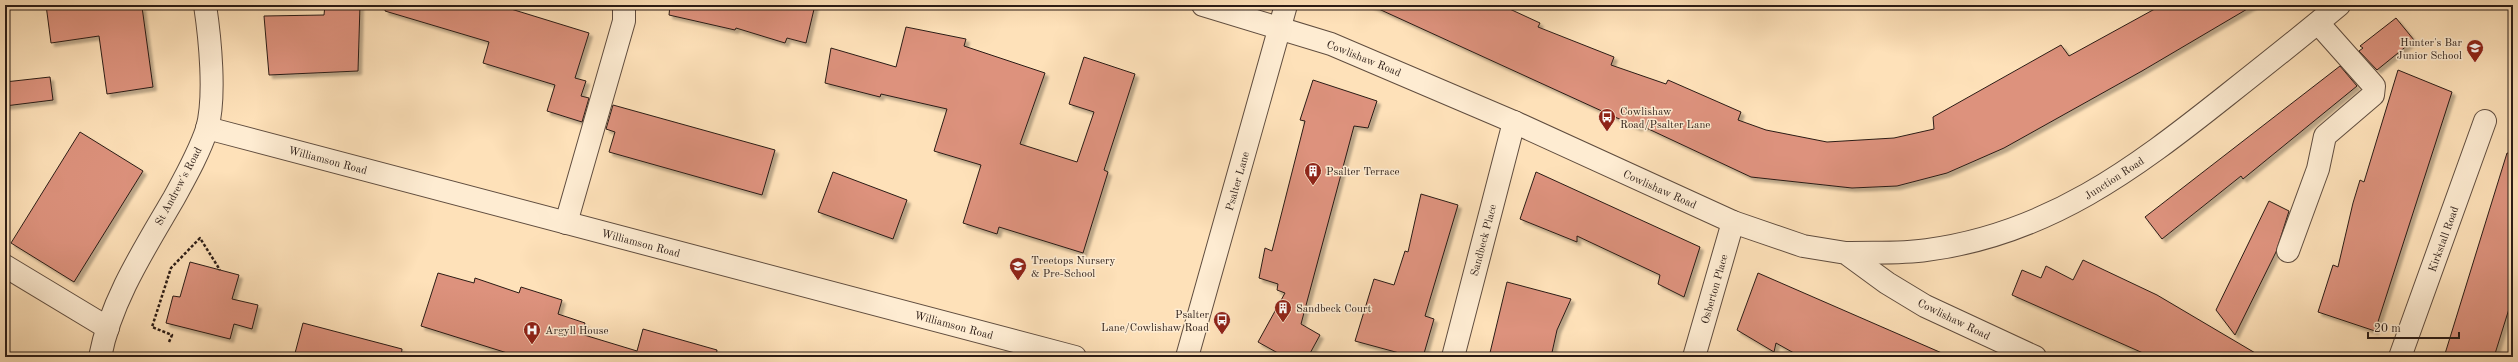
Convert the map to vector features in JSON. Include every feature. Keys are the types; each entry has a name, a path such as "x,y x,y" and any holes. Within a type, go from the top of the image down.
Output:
{"street":[{"name":"St Andrew's Road","path":"100,357 108,328 128,278 192,166 207,128 211,87 210,49 205,5"},
{"path":"566,223 624,21 624,5"},
{"name":"Cowlishaw Road","path":"1203,5 1280,27 1331,44 1514,122 1733,222 1804,246 1846,253 1886,283 1925,306 2035,357"},
{"name":"Psalter Lane","path":"1187,357 1286,5"},
{"name":"Junction Road","path":"1846,253 1927,250 1973,240 2034,222 2088,196 2165,144 2339,5"},
{"path":"2288,250 2318,169 2325,136 2373,95 2374,86 2318,23"},
{"name":"Kirkstall Road","path":"2400,357 2485,121"},
{"name":"Sandbeck Place","path":"1453,357 1514,122"},
{"name":"Williamson Road","path":"207,128 1075,357"},
{"name":"Osberton Place","path":"1694,357 1733,222"},
{"path":"5,266 108,328"}],"path":[{"path":"169,342 172,335 152,327 171,268 200,238 220,270"}],"building":[{"path":"46,5 126,5 126,9 142,7 153,87 107,94 99,36 51,43"},
{"path":"325,5 360,5 358,71 269,75 264,16 324,15"},
{"path":"386,5 498,5 589,33 575,78 586,81 581,96 589,98 582,122 547,111 555,85 483,63 489,42 385,11"},
{"path":"670,5 815,5 806,43 787,38 785,43 736,28 735,30 669,15"},
{"path":"1370,5 1501,5 1540,23 1538,27 1614,57 1611,65 1666,84 1668,80 1741,112 1738,120 1766,130 1827,142 1894,138 1934,129 1933,117 2061,45 2069,56 2162,5 2254,5 2142,71 2004,148 1947,173 1897,186 1852,188 1751,177 1640,125 1639,128"},
{"path":"2396,18 2414,40 2377,70 2359,51 2363,48 2360,46"},
{"path":"906,27 966,39 964,46 1045,73 1020,144 1077,162 1094,112 1069,104 1084,57 1135,74 1104,170 1108,172 1083,253 999,227 997,234 963,223 981,165 934,151 947,109 881,94 880,97 825,83 831,48 896,67"},
{"path":"2340,66 2357,86 2243,179 2241,176 2162,239 2145,217"},
{"path":"2398,70 2452,92 2375,331 2318,312 2333,265 2338,267 2360,180 2364,182"},
{"path":"50,77 53,100 5,106 5,82"},
{"name":"Psalter Terrace","path":"1313,80 1377,101 1368,128 1354,126 1301,324 1320,335 1308,357 1285,357 1258,342 1285,293 1277,290 1278,284 1259,278 1265,248 1272,251 1305,121 1300,120"},
{"path":"613,105 775,150 762,195 609,152 615,132 606,129"},
{"path":"80,132 143,171 74,282 11,243"},
{"path":"2507,153 2513,154 2513,296 2494,357 2444,357"},
{"path":"833,172 907,200 893,239 818,212"},
{"path":"1536,172 1700,247 1684,297 1658,284 1660,275 1577,236 1577,242 1520,219"},
{"path":"1421,194 1458,205 1425,316 1434,319 1423,357 1414,357 1355,341 1374,279 1394,285 1405,251 1408,252"},
{"path":"2269,201 2289,211 2276,252 2235,335 2216,310"},
{"path":"2083,260 2157,295 2262,357 2152,357 2012,295 2022,270 2041,278 2046,266 2073,280"},
{"path":"190,262 239,275 232,299 258,305 252,329 234,324 230,339 166,323 173,296 180,297"},
{"path":"438,273 474,283 475,278 519,293 521,287 562,300 558,314 585,323 581,334 637,351 643,329 717,350 716,357 520,357 421,326"},
{"path":"1758,273 1951,357 1801,357 1776,343 1774,352 1737,330"},
{"path":"1507,282 1571,299 1557,330 1551,357 1489,357"},
{"path":"303,323 402,349 401,357 294,357"}],"place":[{"name":"Hunter's Bar Junior School","path":"2475,63"},
{"name":"Cowlishaw Road/Psalter Lane","path":"1607,132"},
{"name":"Psalter Terrace","path":"1313,186"},
{"name":"Treetops Nursery & Pre-School","path":"1018,281"},
{"name":"Sandbeck Court","path":"1283,323"},
{"name":"Psalter Lane/Cowlishaw Road","path":"1222,335"},
{"name":"Argyll House","path":"532,345"}]}
